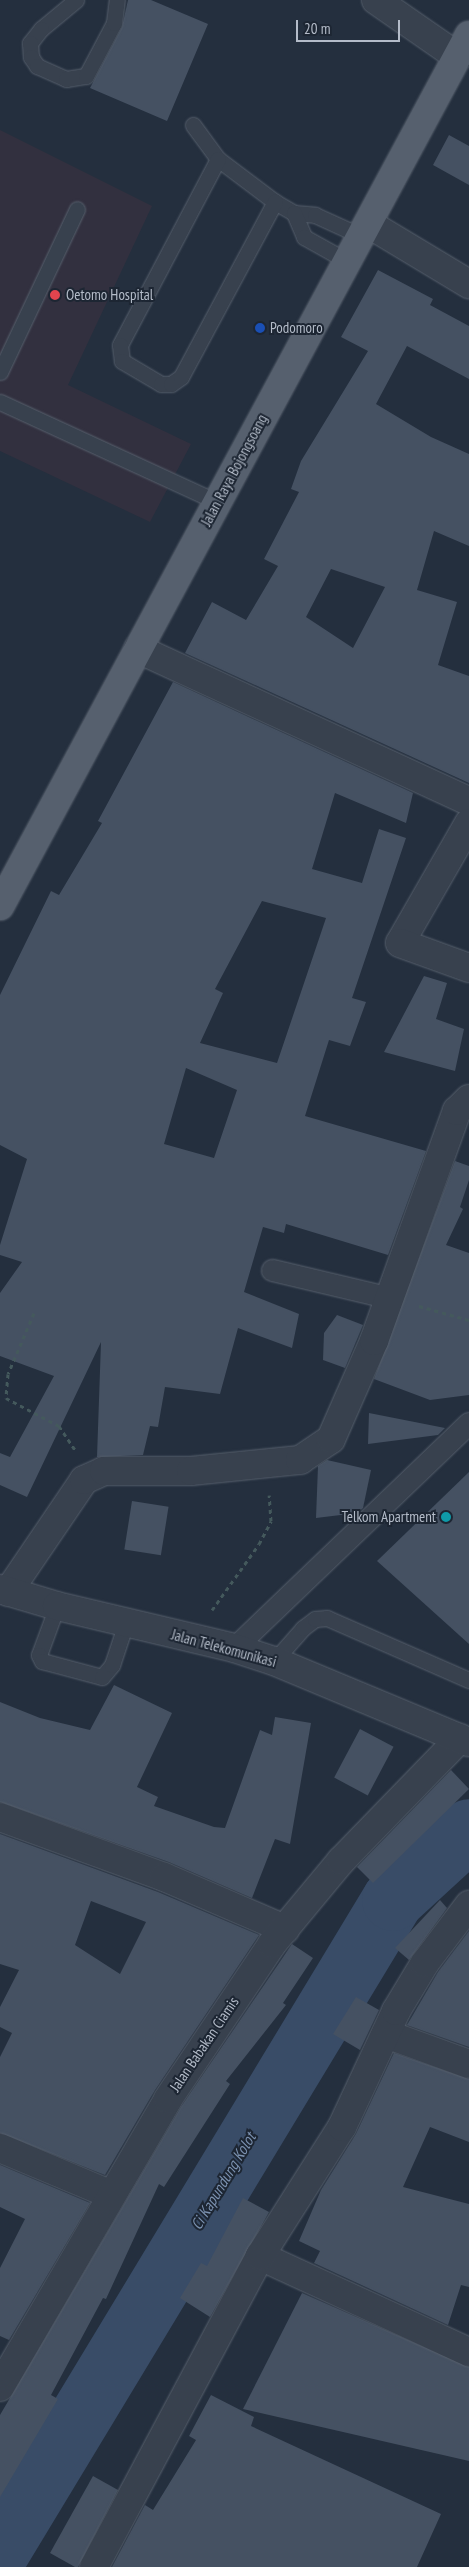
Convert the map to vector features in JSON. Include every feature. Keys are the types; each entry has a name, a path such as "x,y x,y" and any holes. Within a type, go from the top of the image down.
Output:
{"main road":[{"name":"Jalan Raya Bojongsoang","path":"0,906 463,46"}],"street":[{"path":"376,0 463,46"},
{"path":"365,230 469,284"},
{"path":"138,649 469,801"},
{"path":"469,823 400,943 469,968"},
{"path":"4,1591 84,1480 104,1471 191,1471 300,1460 332,1439 390,1298 457,1111 469,1099"},
{"path":"272,1270 390,1298"},
{"path":"234,1648 469,1423"},
{"name":"Jalan Telekomunikasi","path":"4,1591 56,1606 234,1648 274,1661 465,1740"},
{"name":"Jalan Babakan Ciamis","path":"0,2387 168,2099 285,1929 341,1861 465,1740"},
{"path":"0,1817 164,1877 285,1929"},
{"path":"94,2567 260,2256 342,2127 386,2034 425,1963 469,1905"},
{"path":"386,2034 469,2064"},
{"path":"0,2148 112,2195"},
{"path":"260,2256 469,2352"}],"lane":[{"path":"76,0 41,29 30,43 31,57 37,66 66,78 86,76 114,23 117,0"},
{"path":"193,125 218,159 275,202 294,213 314,214 365,230"},
{"path":"218,159 120,345 122,362 160,384 171,384 181,377 275,202"},
{"path":"0,372 77,209"},
{"path":"294,213 304,237 347,261"},
{"path":"0,402 217,502"},
{"path":"56,1606 39,1655 42,1661 102,1677 112,1664 126,1623"},
{"path":"274,1661 303,1628 315,1619 327,1618 469,1680"}],"path":[{"path":"390,1298 469,1320"},
{"path":"34,1312 8,1374 6,1398 59,1426 73,1444 84,1480"},
{"path":"197,1640 217,1602 259,1544 271,1521 268,1490 273,1463"}],"shaded area":[{"name":"Oetomo Hospital","path":"0,130 152,206 68,385 191,444 150,522 0,451"}],"building":[{"path":"128,0 151,0 208,24 167,121 90,88 122,27"},
{"path":"449,135 469,146 469,185 433,165"},
{"path":"378,270 433,299 430,305 469,326 469,379 407,346 376,404 431,437 469,454 469,546 434,531 417,590 457,602 438,665 469,676 469,783 185,653 212,602 246,620 278,566 264,559 299,492 291,489 301,461 368,351 341,337","holes":["331,569 385,587 353,648 306,617"]},
{"path":"173,682 413,793 406,823 335,793 312,869 362,883 379,829 406,838 352,998 366,1002 350,1046 329,1040 305,1116 426,1151 388,1255 286,1224 284,1233 263,1227 244,1292 299,1314 292,1348 238,1328 220,1394 165,1387 158,1427 150,1426 143,1455 97,1457 101,1342 27,1497 0,1485 0,1453 10,1457 54,1376 0,1356 0,1293 22,1262 0,1255 0,1245 27,1159 0,1145 0,995 51,891 59,895 102,823 98,821","holes":["262,901 326,918 277,1063 200,1043 223,993 215,989","186,1068 237,1090 214,1158 164,1144"]},
{"path":"424,976 447,983 436,1019 464,1029 455,1071 384,1052"},
{"path":"455,1161 469,1166 469,1180 460,1207 463,1209 446,1245 469,1253 469,1395 430,1400 374,1379"},
{"path":"337,1315 363,1325 345,1368 323,1360 324,1333"},
{"path":"369,1413 445,1428 438,1435 368,1444"},
{"path":"327,1460 371,1470 363,1508 357,1513 316,1518 318,1466"},
{"name":"Telkom Apartment","path":"469,1472 469,1644 377,1561"},
{"path":"132,1501 169,1507 161,1555 124,1549"},
{"path":"114,1685 172,1713 137,1787 158,1797 154,1806 214,1827 225,1828 260,1730 272,1735 275,1717 311,1723 290,1844 275,1839 252,1898 169,1862 0,1802 0,1702 40,1718 90,1730"},
{"path":"360,1729 394,1747 368,1795 334,1778"},
{"path":"451,1770 469,1789 373,1883 357,1867"},
{"path":"0,1834 158,1892 259,1935 155,2090 105,2175 0,2133 0,2057 12,2033 0,2027 0,2007 19,1970 0,1964","holes":["91,1901 146,1922 120,1974 75,1945"]},
{"path":"440,1900 447,1908 409,1960 395,1948"},
{"path":"469,1931 469,2047 407,2025 438,1972"},
{"path":"292,1944 313,1958 283,2003 286,2005 226,2081 230,2084 164,2187 159,2184 106,2299 103,2298 51,2395 58,2399 0,2497 0,2415 181,2107"},
{"path":"356,1997 379,2010 360,2050 333,2034"},
{"path":"394,2053 469,2079 469,2142 430,2127 403,2187 469,2204 469,2287 461,2285 448,2325 314,2263 320,2251 299,2241 321,2190 356,2134"},
{"path":"0,2165 90,2203 9,2340 0,2336 0,2268 25,2219 0,2207"},
{"path":"243,2198 269,2212 210,2317 180,2298 201,2263 207,2266"},
{"path":"302,2293 469,2367 469,2461 243,2409"},
{"path":"211,2395 254,2417 251,2426 441,2514 417,2567 112,2567 145,2505 153,2510 196,2440 189,2436"},
{"path":"93,2476 118,2490 78,2567 75,2567 50,2553"}],"waterway":[{"name":"Ci Kapundung Kolot","path":"0,2550 393,1900 469,1830"}],"place":[{"name":"Oetomo Hospital","path":"55,295"},
{"name":"Podomoro","path":"260,328"},
{"name":"Telkom Apartment","path":"446,1517"}]}
